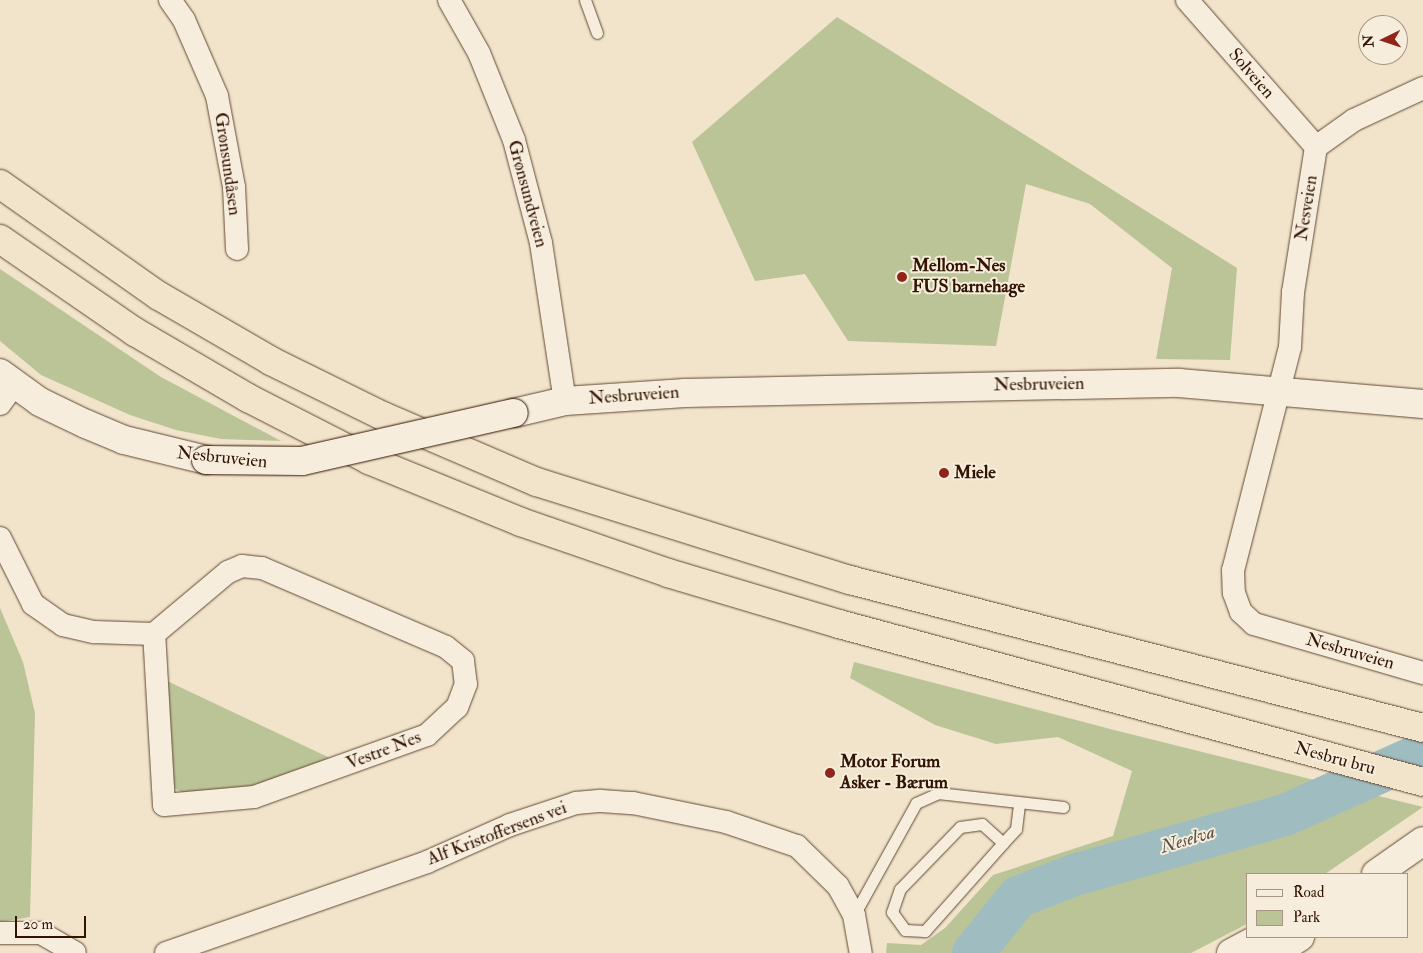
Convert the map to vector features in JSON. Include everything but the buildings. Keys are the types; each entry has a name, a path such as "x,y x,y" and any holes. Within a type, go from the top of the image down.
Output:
{"highway":[{"path":"0,184 159,296 271,361 385,417 537,482 850,580 1423,728"},
{"name":"Nesbru bru","path":"0,239 135,332 248,398 369,460 521,522 668,573 830,621 1247,736 1423,782"}],"street":[{"name":"Grønsundåsen","path":"170,0 184,20 217,96 234,186 237,249"},
{"name":"Grønsundveien","path":"449,0 480,53 514,140 541,243 565,401"},
{"name":"Solveien","path":"1187,0 1316,147"},
{"path":"1316,147 1354,120 1423,88"},
{"name":"Nesveien","path":"1278,389 1290,347 1293,292 1316,147"},
{"name":"Nesbruveien","path":"5,387 124,440 206,460 302,461 565,401 685,393 1179,383 1278,389 1423,404"},
{"name":"Nesbruveien","path":"1278,389 1233,570 1234,593 1242,612 1254,624 1423,672"},
{"path":"0,538 22,586 43,614 63,625 94,632 154,634"},
{"name":"Vestre Nes","path":"242,566 262,568 446,647 464,661 466,684 457,707 427,735 254,797 164,805 154,634 228,572 242,566"},
{"name":"Alf Kristoffersens vei","path":"166,953 427,862 510,825 576,803 601,801 633,803 726,822 797,846 838,886 854,915 861,953"},
{"path":"1377,873 1423,842"},
{"path":"0,933 41,933 75,953"},
{"path":"1231,953 1259,938"},
{"path":"1275,953 1298,938"}],"lane":[{"path":"585,0 597,33"},
{"path":"854,915 916,803 938,793 1019,804 1063,807"},
{"path":"1003,843 982,824 960,827 900,889 892,912 905,930 924,931 1016,829 1019,804"}],"green space":[{"path":"837,17 1237,268 1230,360 1156,359 1172,268 1090,204 1026,184 996,346 848,341 805,274 755,281 692,142"},
{"path":"0,269 161,377 281,441 221,439 176,430 130,415 41,375 0,341"},
{"path":"0,608 23,662 35,713 30,917 0,922"},
{"path":"854,662 1118,731 1423,807 1326,873 1246,873 1246,925 1191,953 886,953 887,943 921,945 945,928 993,875 1113,836 1132,771 1058,737 996,744 935,725 850,678"},
{"path":"165,680 330,758 234,793 183,793 174,788"}],"waterway":[{"name":"Neselva","path":"973,953 1018,897 1074,875 1285,815 1423,753"}],"place":[{"name":"Mellom-Nes FUS barnehage","path":"902,277"},
{"name":"Miele","path":"944,473"},
{"name":"Motor Forum Asker - Bærum","path":"830,773"}]}
